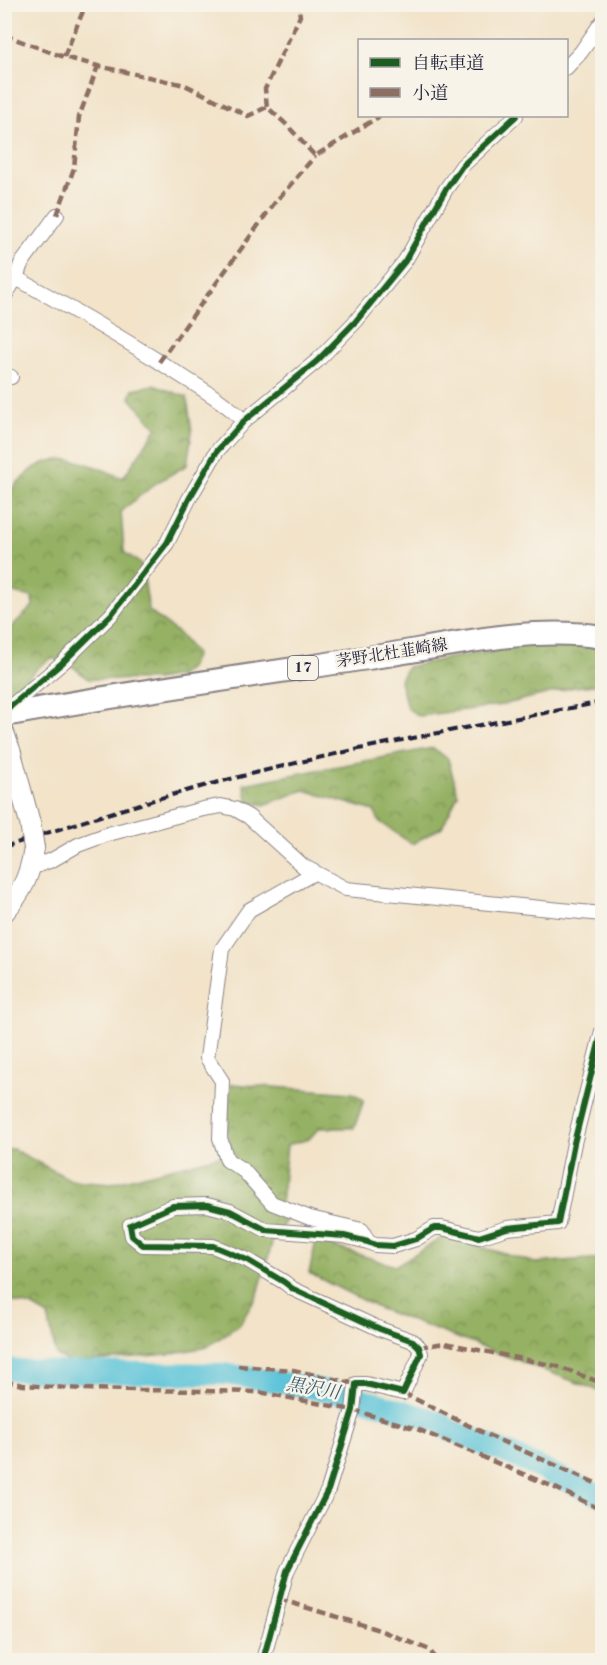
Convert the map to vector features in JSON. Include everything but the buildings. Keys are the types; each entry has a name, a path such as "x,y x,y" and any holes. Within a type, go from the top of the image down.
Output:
{"main road":[{"name":"茅野北杜韮崎線","path":"4,714 515,636 579,634 603,637"}],"street":[{"path":"568,67 603,22"},
{"path":"4,714 62,663 111,615 167,543 217,451 244,420 317,361 356,321 405,261 446,189 462,166 515,117"},
{"path":"4,297 16,278 21,264 57,215"},
{"path":"16,278 77,311 150,356 230,407 244,420"},
{"path":"4,733 30,823 34,848 31,868 25,884 4,912"},
{"path":"31,868 52,860 78,845 108,834 221,806 235,809 249,817 303,866 346,889 603,914"},
{"path":"314,873 249,910 222,949 207,1058 222,1080 220,1138 227,1160 244,1171 272,1203 310,1218 362,1230 368,1242"},
{"path":"262,1660 288,1571 328,1490 354,1406 356,1384 366,1384 403,1393 422,1353 412,1341 380,1329 293,1289 247,1260 213,1246 143,1245 132,1236 130,1225 174,1206 207,1205 230,1211 266,1230 344,1236 375,1245 393,1246 416,1239 434,1228 479,1237 507,1228 558,1223 574,1143 603,1031"}],"green space":[{"path":"153,385 187,397 192,432 187,465 156,483 121,511 124,552 142,565 149,611 179,634 196,654 190,667 179,676 156,680 88,679 72,666 52,658 40,666 5,700 5,633 33,606 32,597 5,591 5,496 36,467 58,460 91,465 123,478 157,428 130,398 133,389"},
{"path":"533,645 586,646 602,649 602,684 574,687 502,705 419,716 407,708 400,680 407,667"},
{"path":"433,748 448,759 458,795 442,827 412,844 379,821 374,811 304,790 264,805 248,802 244,784"},
{"path":"232,1084 353,1093 364,1100 354,1128 319,1128 309,1139 287,1145 281,1204 290,1213 272,1243 258,1294 240,1324 207,1347 168,1354 70,1363 56,1355 48,1316 31,1306 5,1300 4,1149 13,1149 71,1180 112,1183 223,1155 230,1146 223,1112"},
{"path":"445,1236 535,1263 602,1258 602,1392 380,1309 309,1273 316,1241 395,1266"}],"waterway":[{"name":"黒沢川","path":"4,1368 60,1372 226,1374 357,1397 440,1422 448,1429 516,1457 602,1497"}],"railway":[{"path":"4,847 132,806 263,771 390,743 602,702"}],"marked path":[{"path":"64,57 86,4"},
{"path":"267,107 265,89 300,16 298,4"},
{"path":"4,35 64,57 185,85 248,116 267,107 315,156 378,117"},
{"path":"57,215 74,168 79,117 98,66"},
{"path":"159,362 273,205 315,156"},
{"path":"419,1347 445,1343 556,1366 602,1383"},
{"path":"238,1366 293,1370 356,1384"},
{"path":"4,1381 23,1385 82,1389 259,1392 353,1410 417,1429 602,1510"},
{"path":"403,1393 490,1436 602,1486"},
{"path":"279,1599 379,1630 430,1650 433,1655 432,1660"}],"cycle path":[{"path":"4,712 62,663 111,615 167,543 217,451 244,421 317,361 356,321 405,261 446,189 462,166 515,117"},
{"path":"263,1660 287,1571 328,1490 353,1410 356,1384 366,1384 403,1393 421,1354 419,1347 413,1341 380,1329 293,1289 247,1260 213,1246 143,1245 132,1236 130,1225 173,1206 207,1205 230,1211 266,1230 344,1236 375,1245 393,1246 416,1239 434,1228 479,1237 507,1228 558,1223 574,1143 602,1031"}]}
